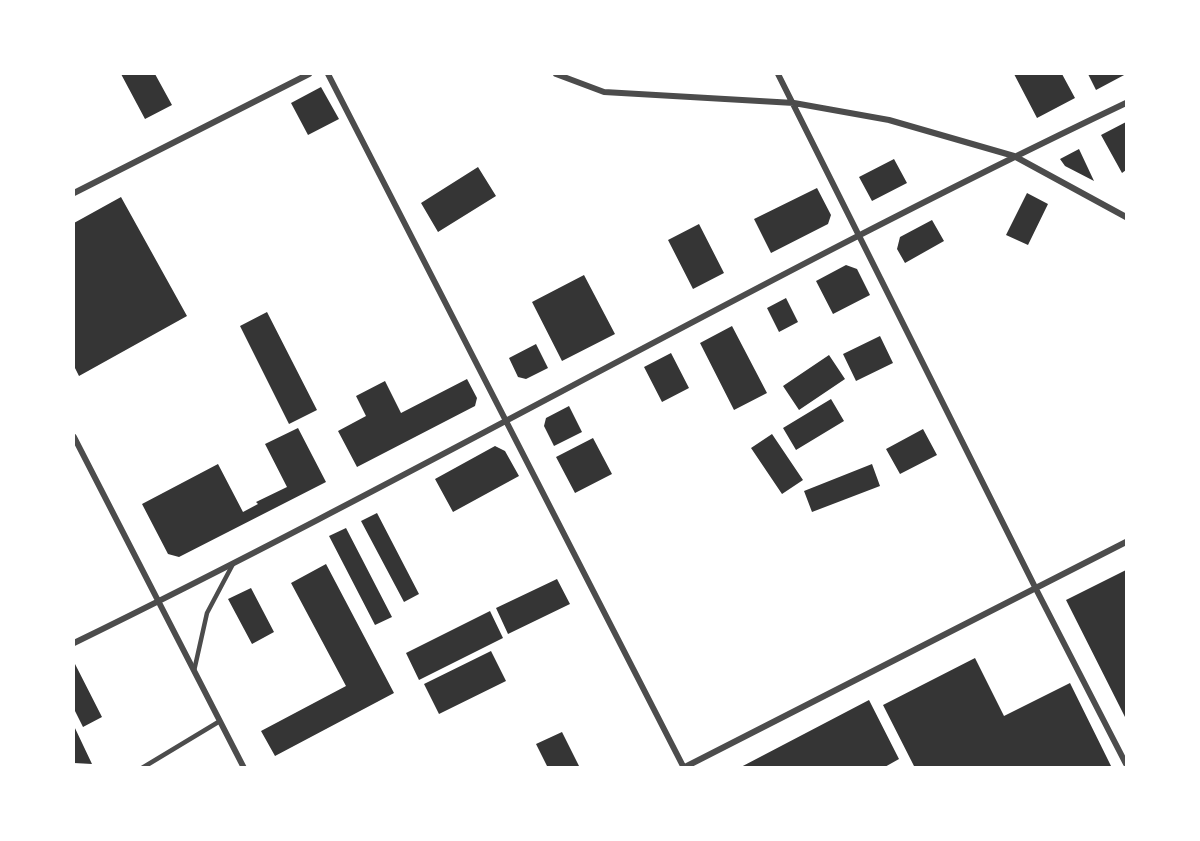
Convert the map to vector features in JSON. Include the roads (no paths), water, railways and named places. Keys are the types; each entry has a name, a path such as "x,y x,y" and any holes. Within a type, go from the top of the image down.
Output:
{"street":[{"path":"74,193 309,74"},
{"path":"328,74 684,767 1126,542"},
{"path":"556,74 604,92 794,103 889,120 1014,156 1126,217"},
{"path":"778,74 1126,764"},
{"path":"74,643 234,563 860,235 1014,156 1126,103"},
{"path":"74,437 244,768"}],"lane":[{"path":"194,670 207,613 234,563"},
{"path":"141,768 220,721"}]}
